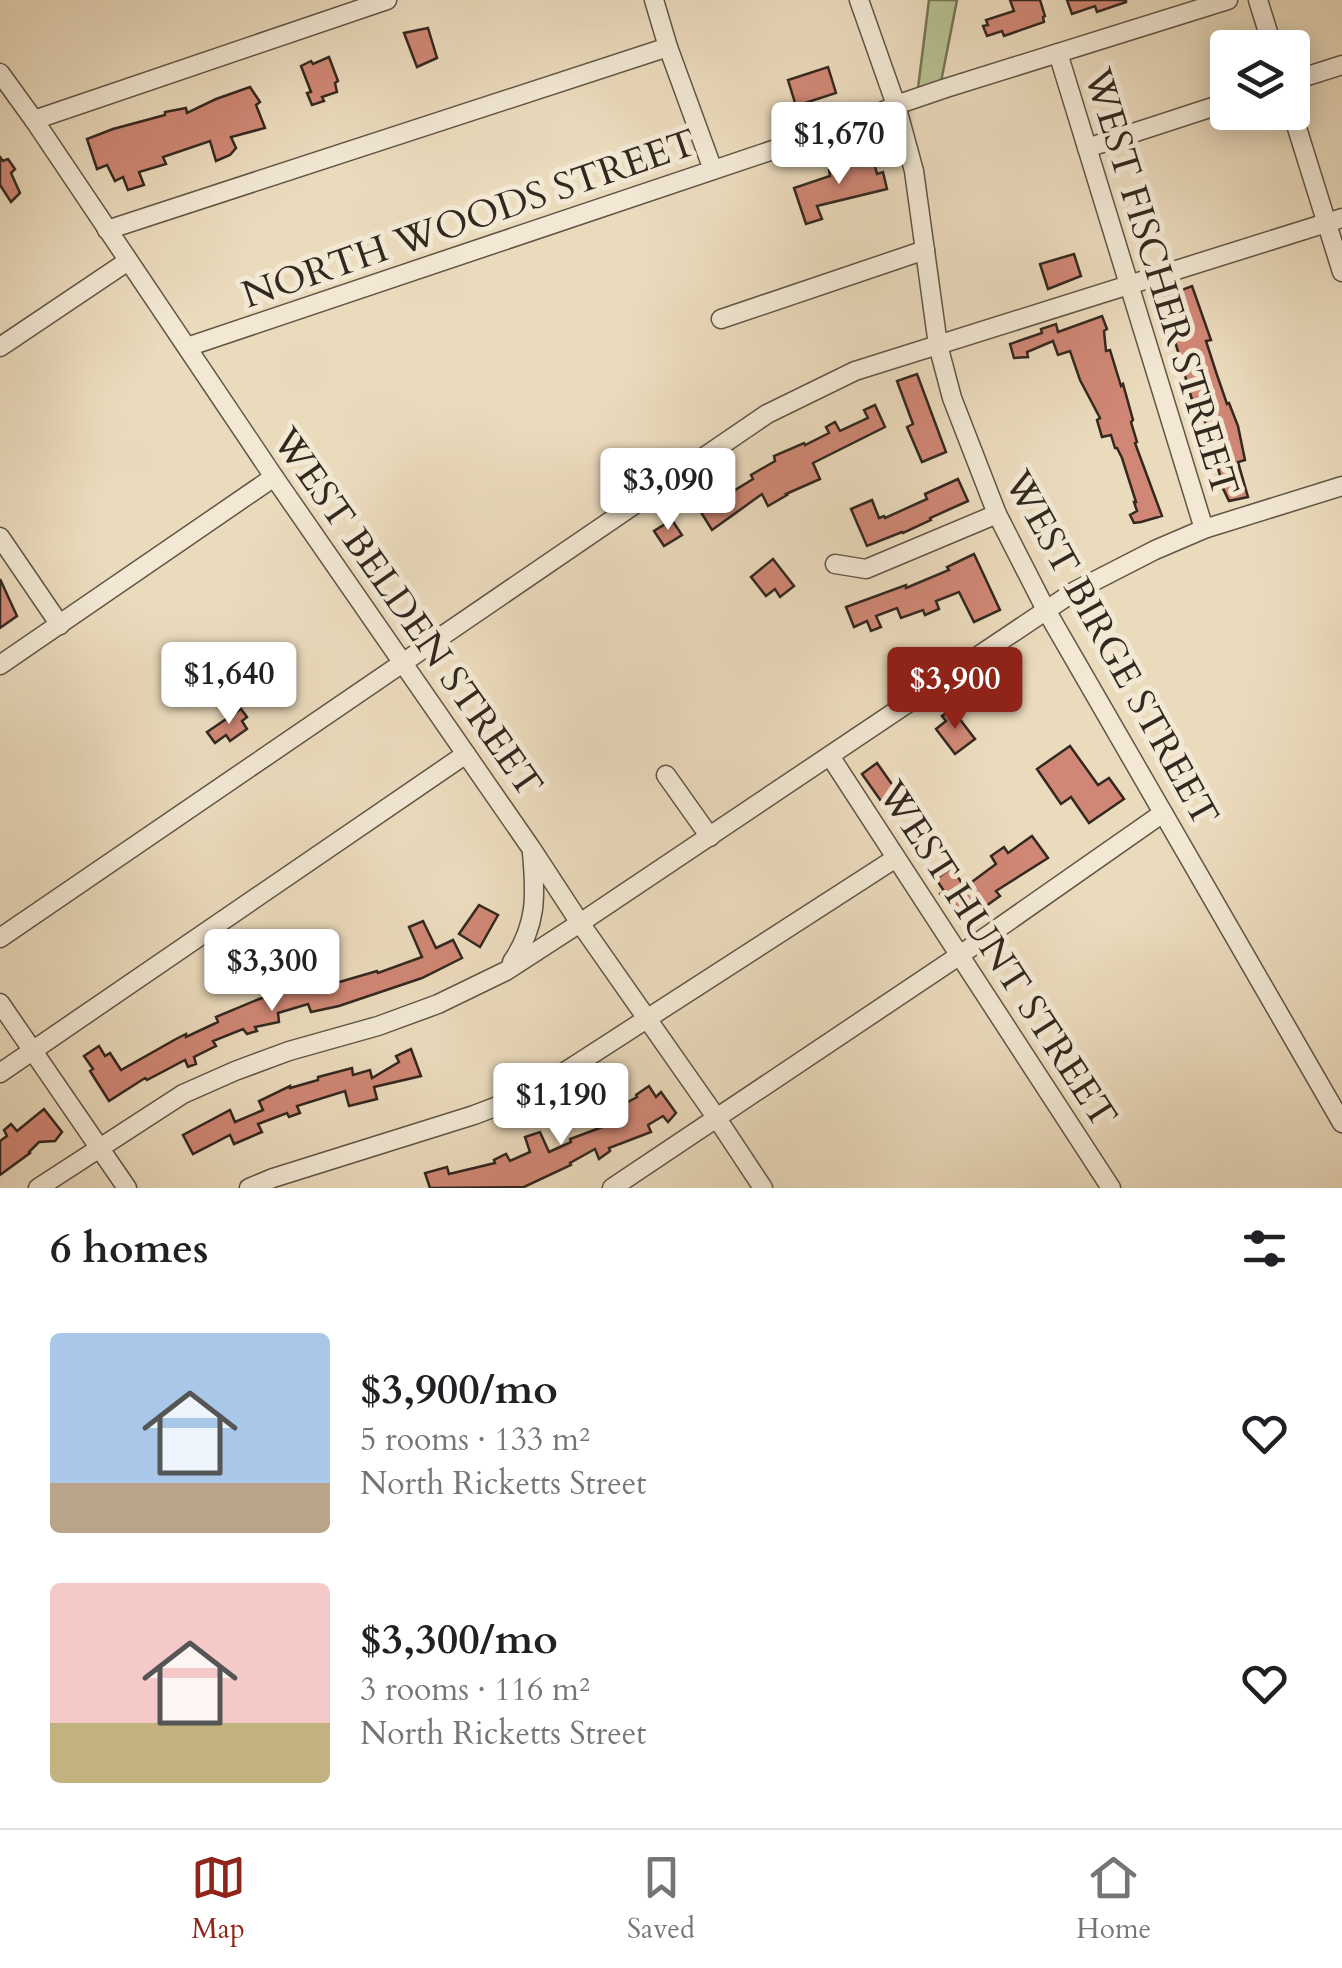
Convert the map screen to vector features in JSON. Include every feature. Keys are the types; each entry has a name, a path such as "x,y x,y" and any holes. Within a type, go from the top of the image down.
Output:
{"street":[{"path":"34,120 388,0"},
{"path":"654,0 713,170"},
{"name":"WEST BIRGE STREET","path":"859,0 896,105 914,171 938,344 952,398 997,514 1046,610 1342,1122"},
{"name":"NORTH WOODS STREET","path":"187,347 871,117 896,105 1228,0"},
{"path":"1258,0 1267,30"},
{"path":"107,230 668,47"},
{"name":"WEST FISCHER STREET","path":"1058,53 1204,529"},
{"path":"1310,75 1342,65"},
{"name":"WEST BELDEN STREET","path":"0,73 763,1188"},
{"path":"1087,148 1210,108"},
{"path":"1299,130 1334,221 1342,272"},
{"path":"0,938 767,414 856,371 1334,221"},
{"path":"720,319 924,250"},
{"path":"0,347 128,261"},
{"path":"0,665 274,477"},
{"path":"38,1188 183,1094 289,1051 438,1004 506,970 1075,592 1204,529 1342,486"},
{"path":"834,564 866,569 997,514"},
{"path":"0,537 60,624"},
{"path":"0,1073 466,754"},
{"name":"WEST HUNT STREET","path":"830,756 1111,1188"},
{"path":"666,776 710,837"},
{"path":"612,1188 960,955 1163,813"},
{"path":"506,970 525,943 533,917 536,892 532,848"},
{"path":"249,1188 474,1116 532,1093 896,858"},
{"path":"0,1003 127,1188"}],"green space":[{"path":"929,0 957,0 941,82 918,88"}],"building":[{"path":"1010,0 1040,0 1044,22 1004,36 1002,31 987,36 983,26 988,25 986,20 1014,11"},
{"path":"1067,0 1126,2 1097,12 1095,6 1072,14"},
{"path":"428,28 437,58 417,67 404,33"},
{"path":"329,57 338,81 337,92 312,105 301,66"},
{"path":"828,67 836,93 796,106 788,80"},
{"path":"250,87 260,102 256,105 265,128 231,137 236,148 230,155 216,161 210,141 163,157 166,164 139,172 144,185 128,190 123,177 115,181 107,165 97,169 87,139 165,112 186,108 187,113"},
{"path":"0,157 3,161 8,159 15,169 11,173 20,193 11,202 0,185"},
{"path":"873,158 877,174 883,172 887,189 817,206 822,219 806,224 794,188 830,176 829,170"},
{"path":"1074,254 1081,276 1048,289 1040,264"},
{"path":"1192,286 1211,340 1206,341 1216,372 1238,426 1245,460 1238,462 1248,497 1229,501 1219,480 1216,461 1211,462 1207,450 1212,448 1211,442 1199,402 1193,403 1165,307 1163,297"},
{"path":"1102,316 1107,329 1106,351 1110,350 1123,384 1135,443 1162,516 1141,522 1134,523 1130,515 1137,511 1136,502 1122,458 1111,435 1102,437 1097,420 1100,418 1070,351 1058,355 1053,341 1027,352 1028,357 1014,358 1010,344 1056,324 1058,332"},
{"path":"917,374 946,452 922,462 907,427 913,424 897,381"},
{"path":"875,405 885,427 813,463 820,479 768,506 762,494 712,530 699,509 718,498 716,495 731,484 735,490 753,479 751,475 775,461 774,456 829,433 826,427 835,422 840,431 868,418 864,410"},
{"path":"958,479 968,501 867,546 851,509 872,500 879,518 885,518 927,499 925,494"},
{"path":"672,520 682,535 664,546 654,531"},
{"path":"974,554 1000,610 974,622 959,592 936,601 939,609 925,615 923,610 901,618 897,608 876,616 881,627 871,631 867,621 854,627 846,607 906,588 949,570 947,567"},
{"path":"773,559 794,586 780,597 775,589 766,596 751,577"},
{"path":"0,579 17,616 0,628"},
{"path":"241,709 247,717 242,721 247,729 230,741 226,735 215,743 207,732"},
{"path":"952,709 975,739 955,754 936,729 946,721 942,716"},
{"path":"1070,746 1098,785 1109,778 1124,799 1089,823 1071,797 1061,804 1037,769"},
{"path":"877,763 896,790 881,801 862,774"},
{"path":"1032,836 1048,858 996,891 1000,896 986,906 983,902 963,916 956,906 951,910 936,879 951,868 965,887 996,864 991,856 1004,847 1008,853"},
{"path":"479,905 498,915 480,947 459,934"},
{"path":"423,921 436,948 453,940 462,958 422,978 339,1006 311,1012 308,1004 278,1013 279,1022 255,1027 257,1031 247,1034 243,1029 213,1041 216,1046 194,1057 196,1064 188,1067 185,1060 145,1078 109,1101 90,1071 93,1069 84,1056 99,1046 105,1056 110,1053 121,1070 186,1034 218,1022 216,1017 259,999 333,975 336,983 422,957 409,927"},
{"path":"411,1049 421,1076 374,1087 377,1099 349,1106 345,1091 297,1106 300,1113 289,1117 287,1113 258,1124 262,1132 234,1144 230,1135 193,1154 183,1135 230,1110 235,1122 263,1110 259,1101 318,1077 352,1068 353,1075 370,1070 372,1078 399,1062 396,1056"},
{"path":"649,1086 656,1097 661,1092 676,1113 668,1122 663,1116 648,1125 651,1132 609,1148 599,1159 595,1149 524,1187 430,1188 425,1173 447,1167 449,1174 495,1163 506,1154 510,1161 530,1152 525,1137 540,1132 549,1152 571,1142 570,1139 605,1126 600,1117"},
{"path":"44,1109 62,1132 55,1141 39,1142 0,1175 0,1141 7,1136 4,1130 11,1124 17,1131"}]}
